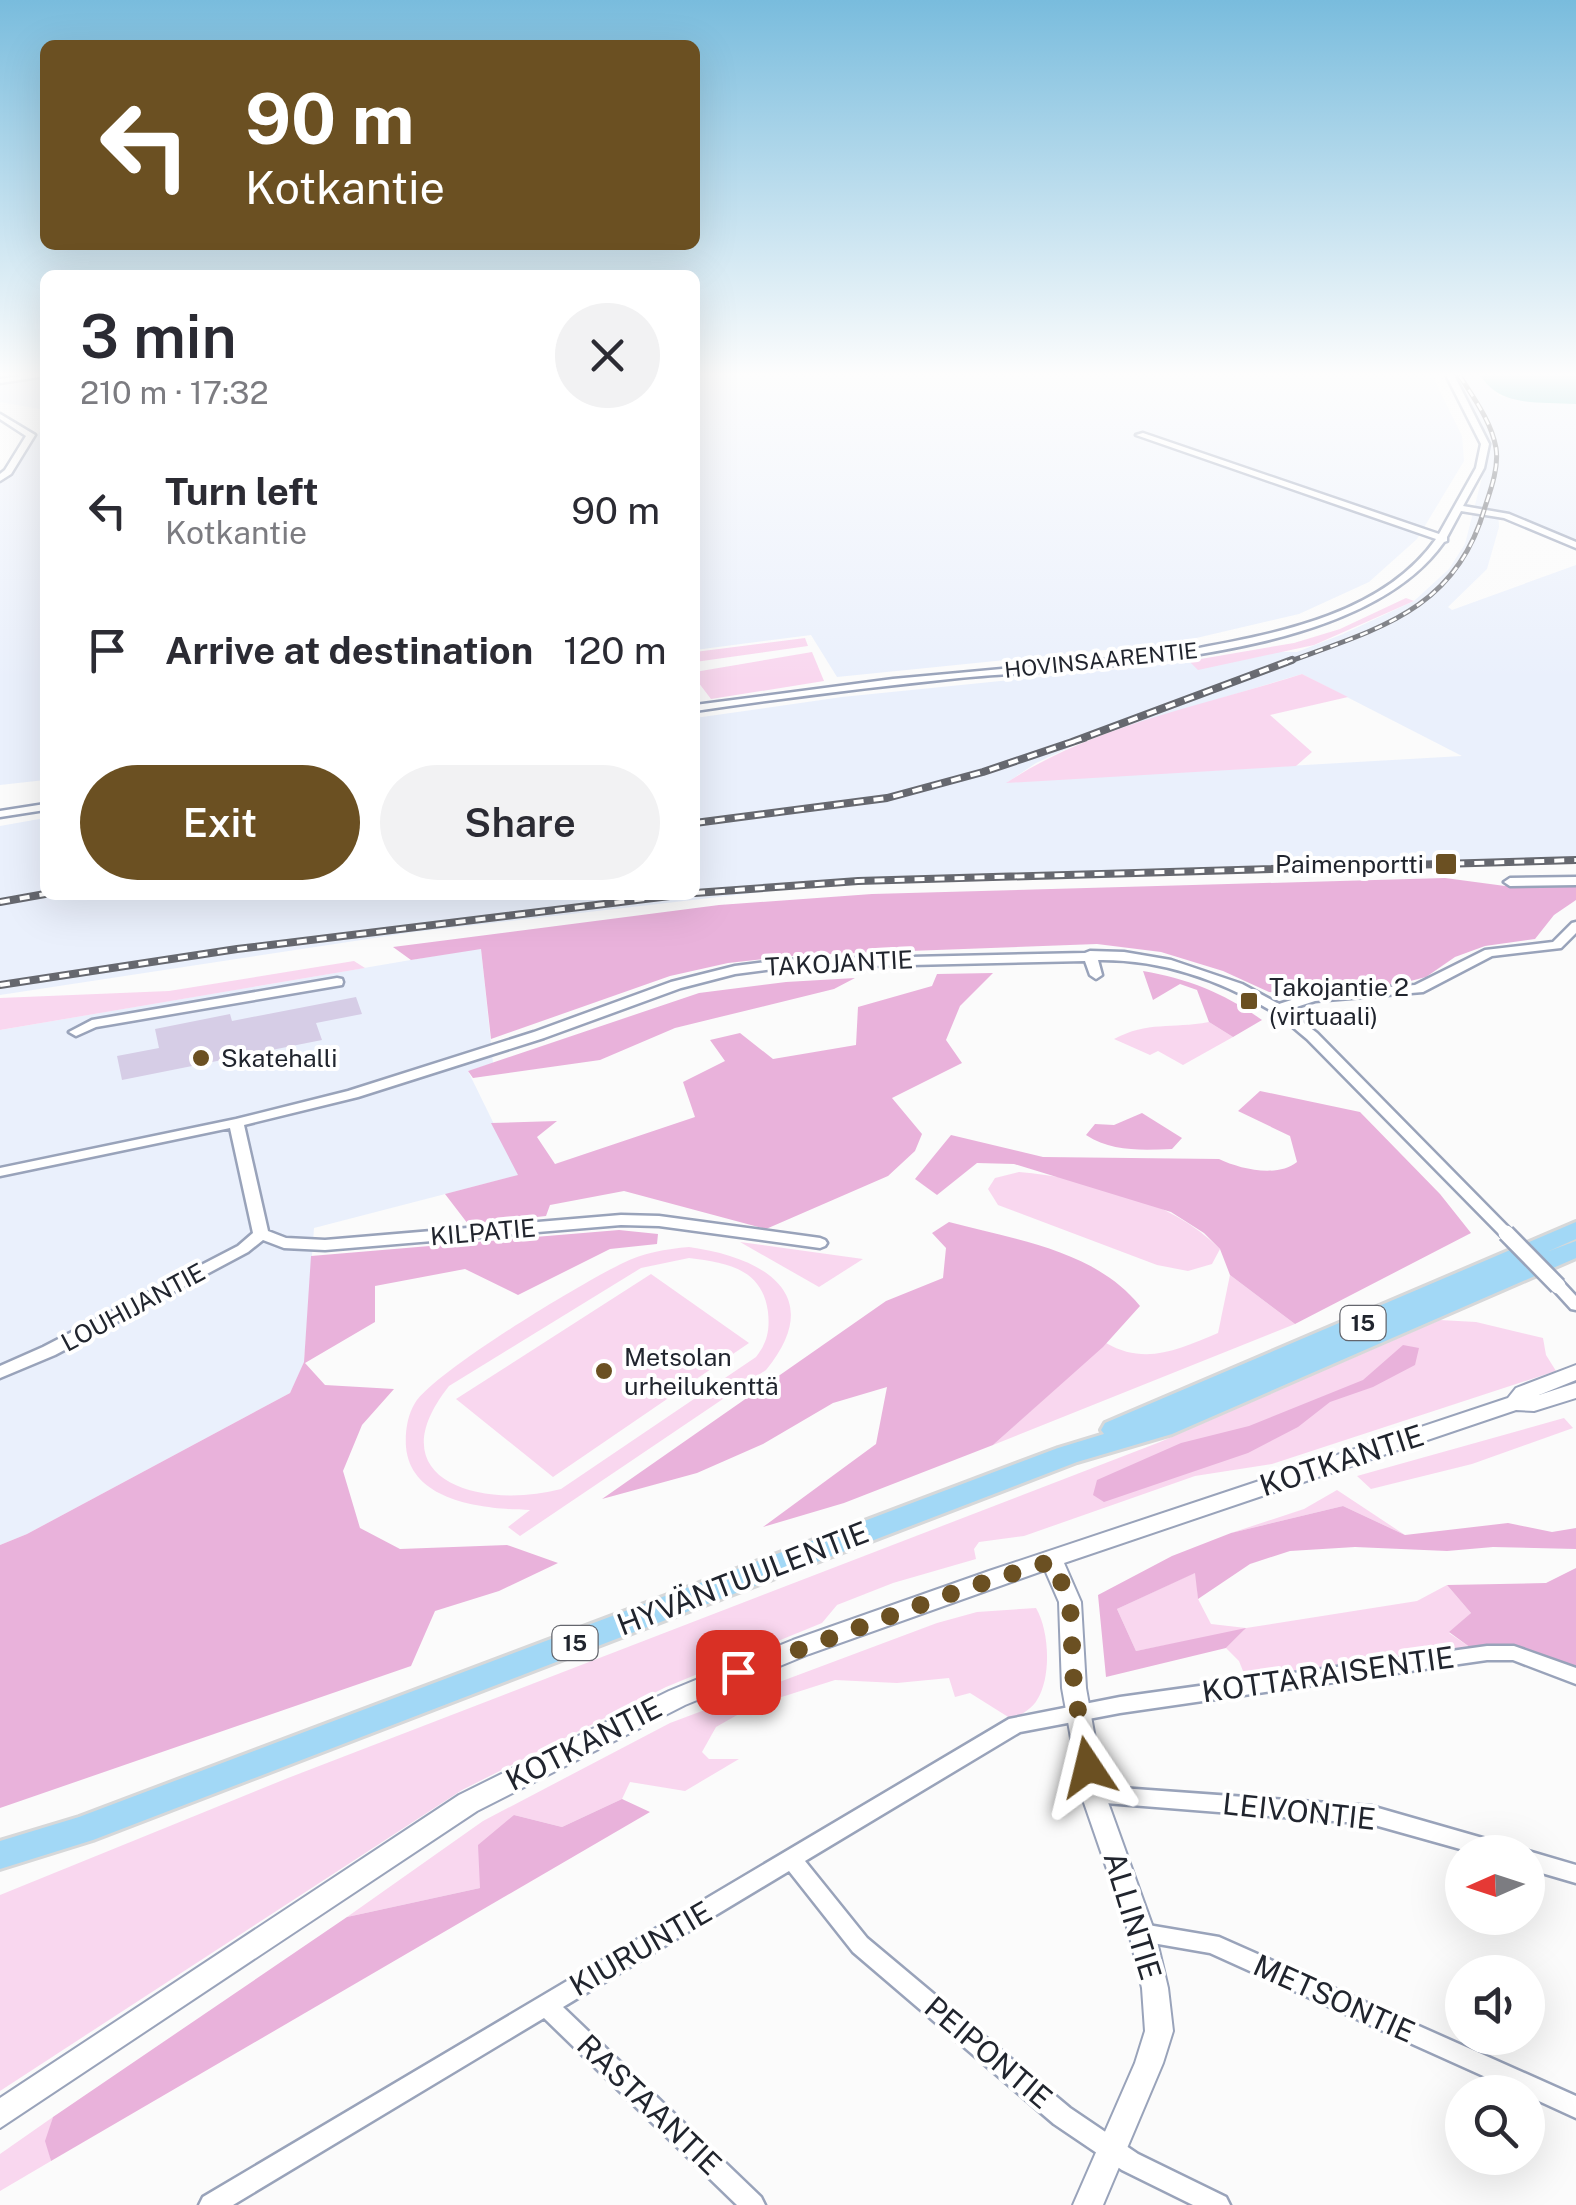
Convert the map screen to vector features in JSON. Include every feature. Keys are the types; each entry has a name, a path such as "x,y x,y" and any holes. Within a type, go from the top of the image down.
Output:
{"highway":[{"name":"HYVÄNTUULENTIE","path":"1068,1455 1148,1412 1576,1230"},
{"name":"HYVÄNTUULENTIE","path":"0,1855 82,1830 1068,1455 1162,1427 1576,1249"},
{"name":"HYVÄNTUULENTIE","path":"0,1870 82,1830"}],"street":[{"path":"1260,476 1444,539"},
{"name":"HOVINSAARENTIE","path":"700,707 818,690 1163,655 1253,640 1325,618 1389,589 1411,574 1444,539 1476,476"},
{"path":"1458,508 1506,516 1576,545"},
{"path":"0,814 40,808"},
{"path":"1510,882 1576,881"},
{"path":"1278,1009 1313,997 1418,989 1489,953 1558,945 1576,926"},
{"path":"1090,955 1096,975"},
{"name":"TAKOJANTIE","path":"0,1172 236,1123 382,1086 676,985 735,970 834,961 1090,955 1135,958 1194,970 1278,1009 1312,1036 1575,1306"},
{"path":"76,1032 92,1024 337,982"},
{"path":"236,1123 261,1234"},
{"name":"KILPATIE","path":"261,1234 284,1243 325,1246 621,1220 686,1224 820,1243"},
{"name":"LOUHIJANTIE","path":"0,1372 49,1351 243,1249 261,1234"},
{"name":"KOTKANTIE","path":"1515,1403 1523,1393 1576,1372"},
{"name":"KOTKANTIE","path":"0,2114 468,1802 676,1698 818,1641 1200,1507 1515,1403 1534,1404 1576,1390"},
{"name":"ALLINTIE","path":"1052,1561 1070,1602 1078,1713 1093,1794 1142,1933 1155,1988 1159,2031 1088,2205"},
{"name":"KOTTARAISENTIE","path":"1078,1713 1488,1653 1514,1653 1576,1676"},
{"name":"KIURUNTIE","path":"211,2205 1016,1725 1078,1713"},
{"name":"LEIVONTIE","path":"1093,1794 1371,1815 1445,1836"},
{"name":"PEIPONTIE","path":"792,1860 860,1945 1062,2116 1111,2150 1218,2205"},
{"path":"1545,1865 1576,1874"},
{"name":"METSONTIE","path":"1142,1933 1212,1944 1576,2108"},
{"name":"RASTAANTIE","path":"546,2005 753,2205"}],"shaded area":[{"path":"9,476 40,476 40,781 0,785 0,483"},
{"path":"700,476 1455,476 1417,539 1369,582 1299,614 1175,643 837,677 811,635 700,649"},
{"path":"1482,476 1576,476 1576,541 1498,510 1499,527 1487,569 1448,607 1452,610 1576,565 1576,862 862,883 700,899 700,717 842,697 1179,663 1252,651 1297,652 1414,601 1449,569 1465,544","holes":["1302,674 1462,756 1008,782 1036,763 1092,737"]},
{"path":"1406,598 1414,601 1314,645 1198,670 1189,661 1294,643 1340,629"},
{"path":"805,638 808,646 700,661 700,651"},
{"path":"812,652 824,681 711,699 700,685 700,671"},
{"path":"1302,674 1348,697 1270,715 1312,752 1296,766 1006,783 1112,731"},
{"path":"40,819 40,900 692,900 414,932 0,995 0,826"},
{"path":"1445,878 1505,886 1576,885 1576,900 1554,915 1535,939 1485,946 1455,957 1426,977 1387,987 1269,992 1223,971 1161,952 1097,944 801,955 728,963 670,976 491,1039 481,949 411,960 393,947 719,905 872,894"},
{"path":"481,948 493,1063 468,1071 519,1175 314,1228 304,1363 290,1393 0,1545 0,1030"},
{"path":"354,961 365,968 0,1030 0,998 169,991"},
{"path":"1143,971 1206,988 1262,1020 1233,1037 1209,1022 1197,990 1180,984 1153,1000"},
{"path":"993,973 960,1006 946,1040 962,1063 892,1098 922,1134 915,1151 888,1176 766,1229 624,1191 550,1205 546,1216 468,1224 445,1194 518,1175 491,1123 557,1121 537,1137 555,1164 695,1117 683,1082 725,1061 710,1040 740,1033 773,1059 856,1045 858,1007 932,986 937,974"},
{"path":"855,978 834,989 675,1028 600,1060 473,1078 468,1071 699,993"},
{"path":"1209,1022 1233,1037 1183,1065 1158,1051 1150,1055 1114,1039 1149,1028"},
{"path":"1260,1091 1360,1112 1440,1194 1471,1233 1295,1324 1230,1275 1220,1249 1204,1233 1171,1212 1014,1164 977,1163 937,1195 915,1179 951,1135 1043,1157 1219,1159 1258,1170 1289,1167 1297,1162 1290,1136 1238,1111"},
{"path":"1142,1113 1182,1138 1172,1149 1138,1149 1117,1147 1086,1135 1095,1124 1114,1125"},
{"path":"1019,1172 1126,1194 1177,1217 1220,1249 1212,1264 1188,1271 1157,1265 998,1205 988,1189 995,1178"},
{"path":"949,1222 1027,1242 1077,1260 1122,1287 1140,1306 1103,1347 993,1445 844,1503 763,1527 876,1444 887,1387 833,1403 763,1444 697,1473 602,1499 886,1301 943,1278 946,1248 932,1233"},
{"path":"619,1230 658,1234 657,1244 610,1249 518,1295 465,1269 375,1286 375,1322 305,1363 325,1385 394,1389 362,1425 343,1471 360,1528 400,1549 507,1545 558,1563 499,1591 435,1611 411,1666 0,1808 0,1545 290,1393 304,1362 311,1256"},
{"path":"740,1242 863,1259 819,1287"},
{"path":"689,1247 740,1260 778,1283 788,1300 791,1320 784,1343 766,1370 520,1536 508,1527 530,1510 493,1508 453,1499 421,1480 411,1466 406,1436 412,1408 428,1389 512,1328 603,1273 655,1252","holes":["689,1258 740,1270 758,1286 769,1325 756,1357 561,1489 531,1495 472,1491 448,1481 431,1466 424,1445 429,1419 449,1386 641,1268"]},
{"name":"Metsolan urheilukenttä","path":"651,1274 749,1343 553,1477 456,1399"},
{"path":"1230,1275 1295,1324 993,1445 1106,1343 1135,1353 1162,1353 1218,1333"},
{"path":"1440,1320 1476,1322 1543,1338 1546,1355 1556,1371 1272,1464 1195,1476 1024,1536 979,1542 974,1549 976,1559 893,1583 837,1605 822,1623 666,1687 462,1790 0,2091 0,1895 288,1778 1160,1442"},
{"path":"1403,1345 1419,1348 1415,1365 1373,1387 1330,1402 1298,1427 1248,1453 1104,1502 1093,1495 1097,1480 1181,1443 1249,1426 1363,1380"},
{"path":"1564,1418 1573,1428 1472,1464 1371,1489 1357,1476"},
{"path":"1337,1490 1405,1535 1343,1506 1231,1533 1304,1509"},
{"path":"1343,1506 1405,1535 1508,1523 1552,1532 1576,1528 1576,1549 1493,1547 1447,1551 1355,1547 1290,1551 1250,1564 1198,1599 1195,1573 1117,1609 1136,1651 1246,1628 1226,1648 1106,1677 1098,1595 1172,1556 1231,1533"},
{"path":"1576,1568 1576,1669 1513,1646 1471,1648 1449,1632 1471,1613 1447,1585 1546,1583"},
{"path":"1196,1572 1198,1599 1211,1624 1246,1628 1417,1601 1447,1585 1471,1613 1449,1633 1471,1648 1247,1681 1239,1661 1226,1648 1244,1630 1136,1651 1117,1609"},
{"path":"1036,1608 1046,1640 1045,1679 1035,1703 1013,1720 970,1693 955,1697 949,1678 897,1683 835,1680 753,1706 716,1727 702,1752 709,1759 739,1759 685,1791 630,1782 622,1799 562,1827 514,1815 480,1888 347,1917 483,1821 670,1723 937,1623 977,1612"},
{"path":"622,1799 650,1812 51,2161 45,2141 53,2117 347,1917 480,1888 478,1845 514,1815 562,1827"},
{"path":"53,2117 46,2141 51,2161 0,2191 0,2154"}],"building":[{"path":"356,997 362,1014 316,1023 322,1040 122,1080 117,1056 159,1048 155,1029 230,1014 232,1021"}],"railway":[{"path":"1285,663 1381,626 1433,593 1472,542 1494,476"},
{"path":"1072,742 1292,660"},
{"path":"700,822 887,798 983,772 1084,738"},
{"path":"700,893 858,881 1576,860"},
{"path":"0,902 40,895"},
{"path":"0,985 237,949 637,900"}],"place":[{"name":"Paimenportti","path":"1446,864"},
{"name":"Takojantie 2 (virtuaali)","path":"1249,1001"},
{"name":"Skatehalli","path":"201,1058"},
{"name":"Metsolan urheilukenttä","path":"604,1371"}],"route":[{"path":"738,1672 1052,1561 1070,1602 1074,1688 1088,1767"}]}
